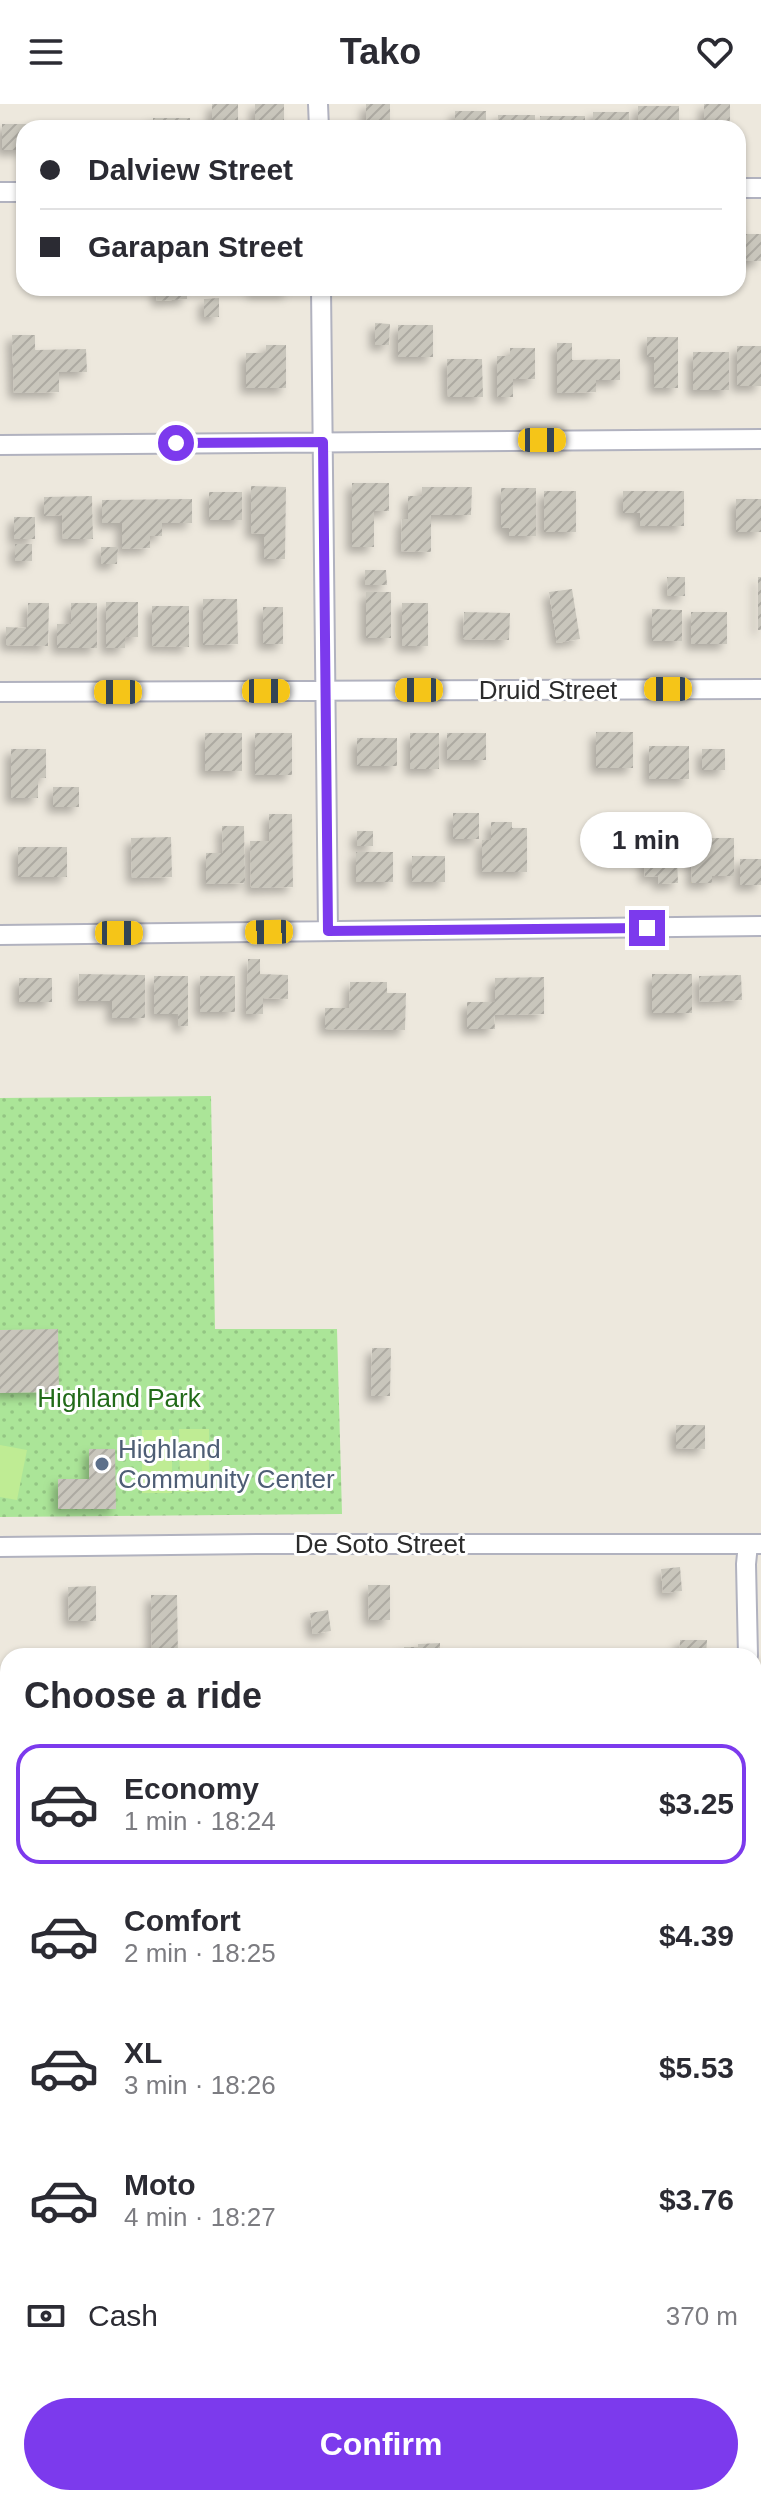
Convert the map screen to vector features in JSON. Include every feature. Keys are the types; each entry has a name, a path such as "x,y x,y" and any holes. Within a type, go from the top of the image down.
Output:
{"street":[{"path":"321,296 328,931"},
{"path":"0,445 761,439"},
{"name":"Druid Street","path":"0,692 761,689"},
{"path":"0,935 761,926"},
{"path":"748,1648 746,1564 754,1544"},
{"name":"De Soto Street","path":"0,1547 754,1544"}],"green space":[{"name":"Highland Park","path":"211,1096 215,1329 337,1329 342,1514 0,1517 0,1098"},
{"path":"179,1429 209,1429 209,1492 180,1492"},
{"path":"142,1430 172,1430 172,1493 142,1493"},
{"path":"0,1445 27,1450 17,1500 0,1497"}],"building":[{"path":"212,104 238,104 238,120 212,120"},
{"path":"255,104 284,104 284,120 255,120"},
{"path":"366,104 390,104 390,120 366,120"},
{"path":"704,104 730,104 730,120 704,120"},
{"path":"638,106 679,106 679,120 638,120"},
{"path":"455,111 486,111 486,120 455,120"},
{"path":"593,112 629,112 629,120 593,120"},
{"path":"498,115 535,115 535,120 498,120"},
{"path":"540,116 585,116 585,120 540,120"},
{"path":"153,118 190,118 190,120"},
{"path":"2,124 16,124 16,150 2,150"},
{"path":"746,234 761,234 761,261 746,261"},
{"path":"157,296 187,296 187,299 157,301"},
{"path":"219,298 219,317 204,317 204,299"},
{"path":"375,323 390,324 389,345 375,345"},
{"path":"398,325 433,325 433,357 398,357"},
{"path":"12,335 35,335 35,350 86,349 87,372 59,372 59,392 14,393"},
{"path":"647,337 678,337 678,388 654,388 654,357 647,357"},
{"path":"557,343 572,343 572,360 620,359 620,380 596,380 596,392 557,393"},
{"path":"266,345 286,345 286,388 246,388 246,353 266,353"},
{"path":"737,346 761,346 761,386 737,386"},
{"path":"510,348 535,348 535,379 513,379 513,397 497,397 497,356 510,356"},
{"path":"693,352 729,352 729,390 693,390"},
{"path":"447,359 482,359 483,397 448,397"},
{"path":"352,483 389,483 389,511 374,511 374,547 352,547"},
{"path":"251,486 286,487 285,559 264,559 264,534 251,533"},
{"path":"422,487 472,487 471,515 431,515 431,552 401,551 402,519 408,519 408,496 422,496"},
{"path":"501,488 536,488 536,536 509,536 509,528 501,528"},
{"path":"544,491 576,491 576,532 544,532"},
{"path":"623,491 684,491 684,526 640,526 640,513 623,513"},
{"path":"209,492 242,492 242,520 209,520"},
{"path":"92,496 93,539 63,539 62,515 44,516 44,497"},
{"path":"192,499 192,523 162,523 162,536 150,536 150,548 122,549 122,523 102,523 102,500"},
{"path":"736,499 761,499 761,532 736,532"},
{"path":"14,517 35,517 35,539 14,539"},
{"path":"15,544 32,544 32,561 15,561"},
{"path":"101,547 118,547 117,564 101,564"},
{"path":"365,570 386,570 387,585 365,585"},
{"path":"667,577 685,577 685,596 668,596"},
{"path":"758,577 761,577 761,630 758,630"},
{"path":"572,589 580,639 557,643 549,592"},
{"path":"366,592 391,592 391,638 366,638"},
{"path":"203,599 237,599 238,644 203,645"},
{"path":"106,602 138,602 138,637 125,637 125,648 106,648"},
{"path":"28,603 49,603 48,646 6,645 6,627 27,628"},
{"path":"71,603 97,603 97,648 57,648 57,624 71,624"},
{"path":"402,603 428,603 428,646 402,646"},
{"path":"152,606 189,606 189,647 152,646"},
{"path":"263,607 283,607 283,644 263,644"},
{"path":"652,609 682,610 682,641 652,641"},
{"path":"464,612 510,613 509,640 463,639"},
{"path":"691,612 727,612 727,644 691,644"},
{"path":"596,732 633,732 633,768 596,768"},
{"path":"205,733 242,733 242,771 205,771"},
{"path":"255,733 292,733 292,775 255,775"},
{"path":"410,733 439,733 439,769 410,769"},
{"path":"447,733 486,733 486,760 447,760"},
{"path":"357,738 397,738 397,766 357,766"},
{"path":"649,746 689,746 689,779 649,779"},
{"path":"11,749 46,749 46,778 38,778 38,798 11,798"},
{"path":"702,749 725,749 725,770 702,770"},
{"path":"53,787 79,787 79,807 53,807"},
{"path":"453,813 479,813 479,839 453,839"},
{"path":"269,814 292,814 293,887 251,888 250,841 269,841"},
{"path":"491,822 512,822 512,828 527,828 527,872 482,872 482,840 491,840"},
{"path":"222,826 244,826 245,883 206,884 206,853 223,853"},
{"path":"676,830 678,883 658,884 658,876 645,877 643,831"},
{"path":"357,831 373,831 373,846 357,846"},
{"path":"171,837 172,877 132,878 131,838"},
{"path":"691,838 734,838 734,876 712,876 712,883 692,883"},
{"path":"18,847 67,847 67,877 18,877"},
{"path":"356,852 393,852 393,882 356,882"},
{"path":"412,856 445,856 445,882 412,882"},
{"path":"740,859 761,859 761,885 740,885"},
{"path":"248,959 260,959 260,974 288,975 288,999 263,998 263,1014 246,1014"},
{"path":"79,974 145,975 145,1018 112,1018 112,1001 78,1001"},
{"path":"652,974 692,974 692,1013 652,1013"},
{"path":"741,975 742,1000 700,1002 699,976"},
{"path":"154,976 188,976 188,1026 178,1026 178,1014 154,1014"},
{"path":"200,976 235,976 235,1012 200,1012"},
{"path":"544,977 544,1014 494,1015 495,1029 467,1029 467,1002 495,1002 495,978"},
{"path":"19,978 52,978 52,1002 19,1002"},
{"path":"350,982 387,982 387,993 406,993 405,1030 325,1029 325,1008 349,1008"},
{"path":"58,1329 59,1392 0,1393 0,1330"},
{"path":"372,1348 391,1348 390,1396 371,1396"},
{"path":"676,1425 705,1425 705,1449 676,1448"},
{"name":"Highland Community Center","path":"89,1449 115,1449 116,1509 58,1509 58,1479 89,1479"},
{"path":"680,1567 682,1591 663,1593 661,1569"},
{"path":"368,1585 390,1585 390,1620 369,1620"},
{"path":"96,1586 96,1621 69,1621 68,1587"},
{"path":"151,1595 177,1595 178,1648 152,1648"},
{"path":"328,1610 331,1631 313,1634 310,1613"},
{"path":"680,1640 707,1640 706,1648 680,1648"},
{"path":"440,1643 440,1648 404,1648 418,1647 418,1644"}],"place":[{"name":"Highland Community Center","path":"102,1464"}],"route":[{"path":"176,443 323,442 328,931 647,928"}]}
